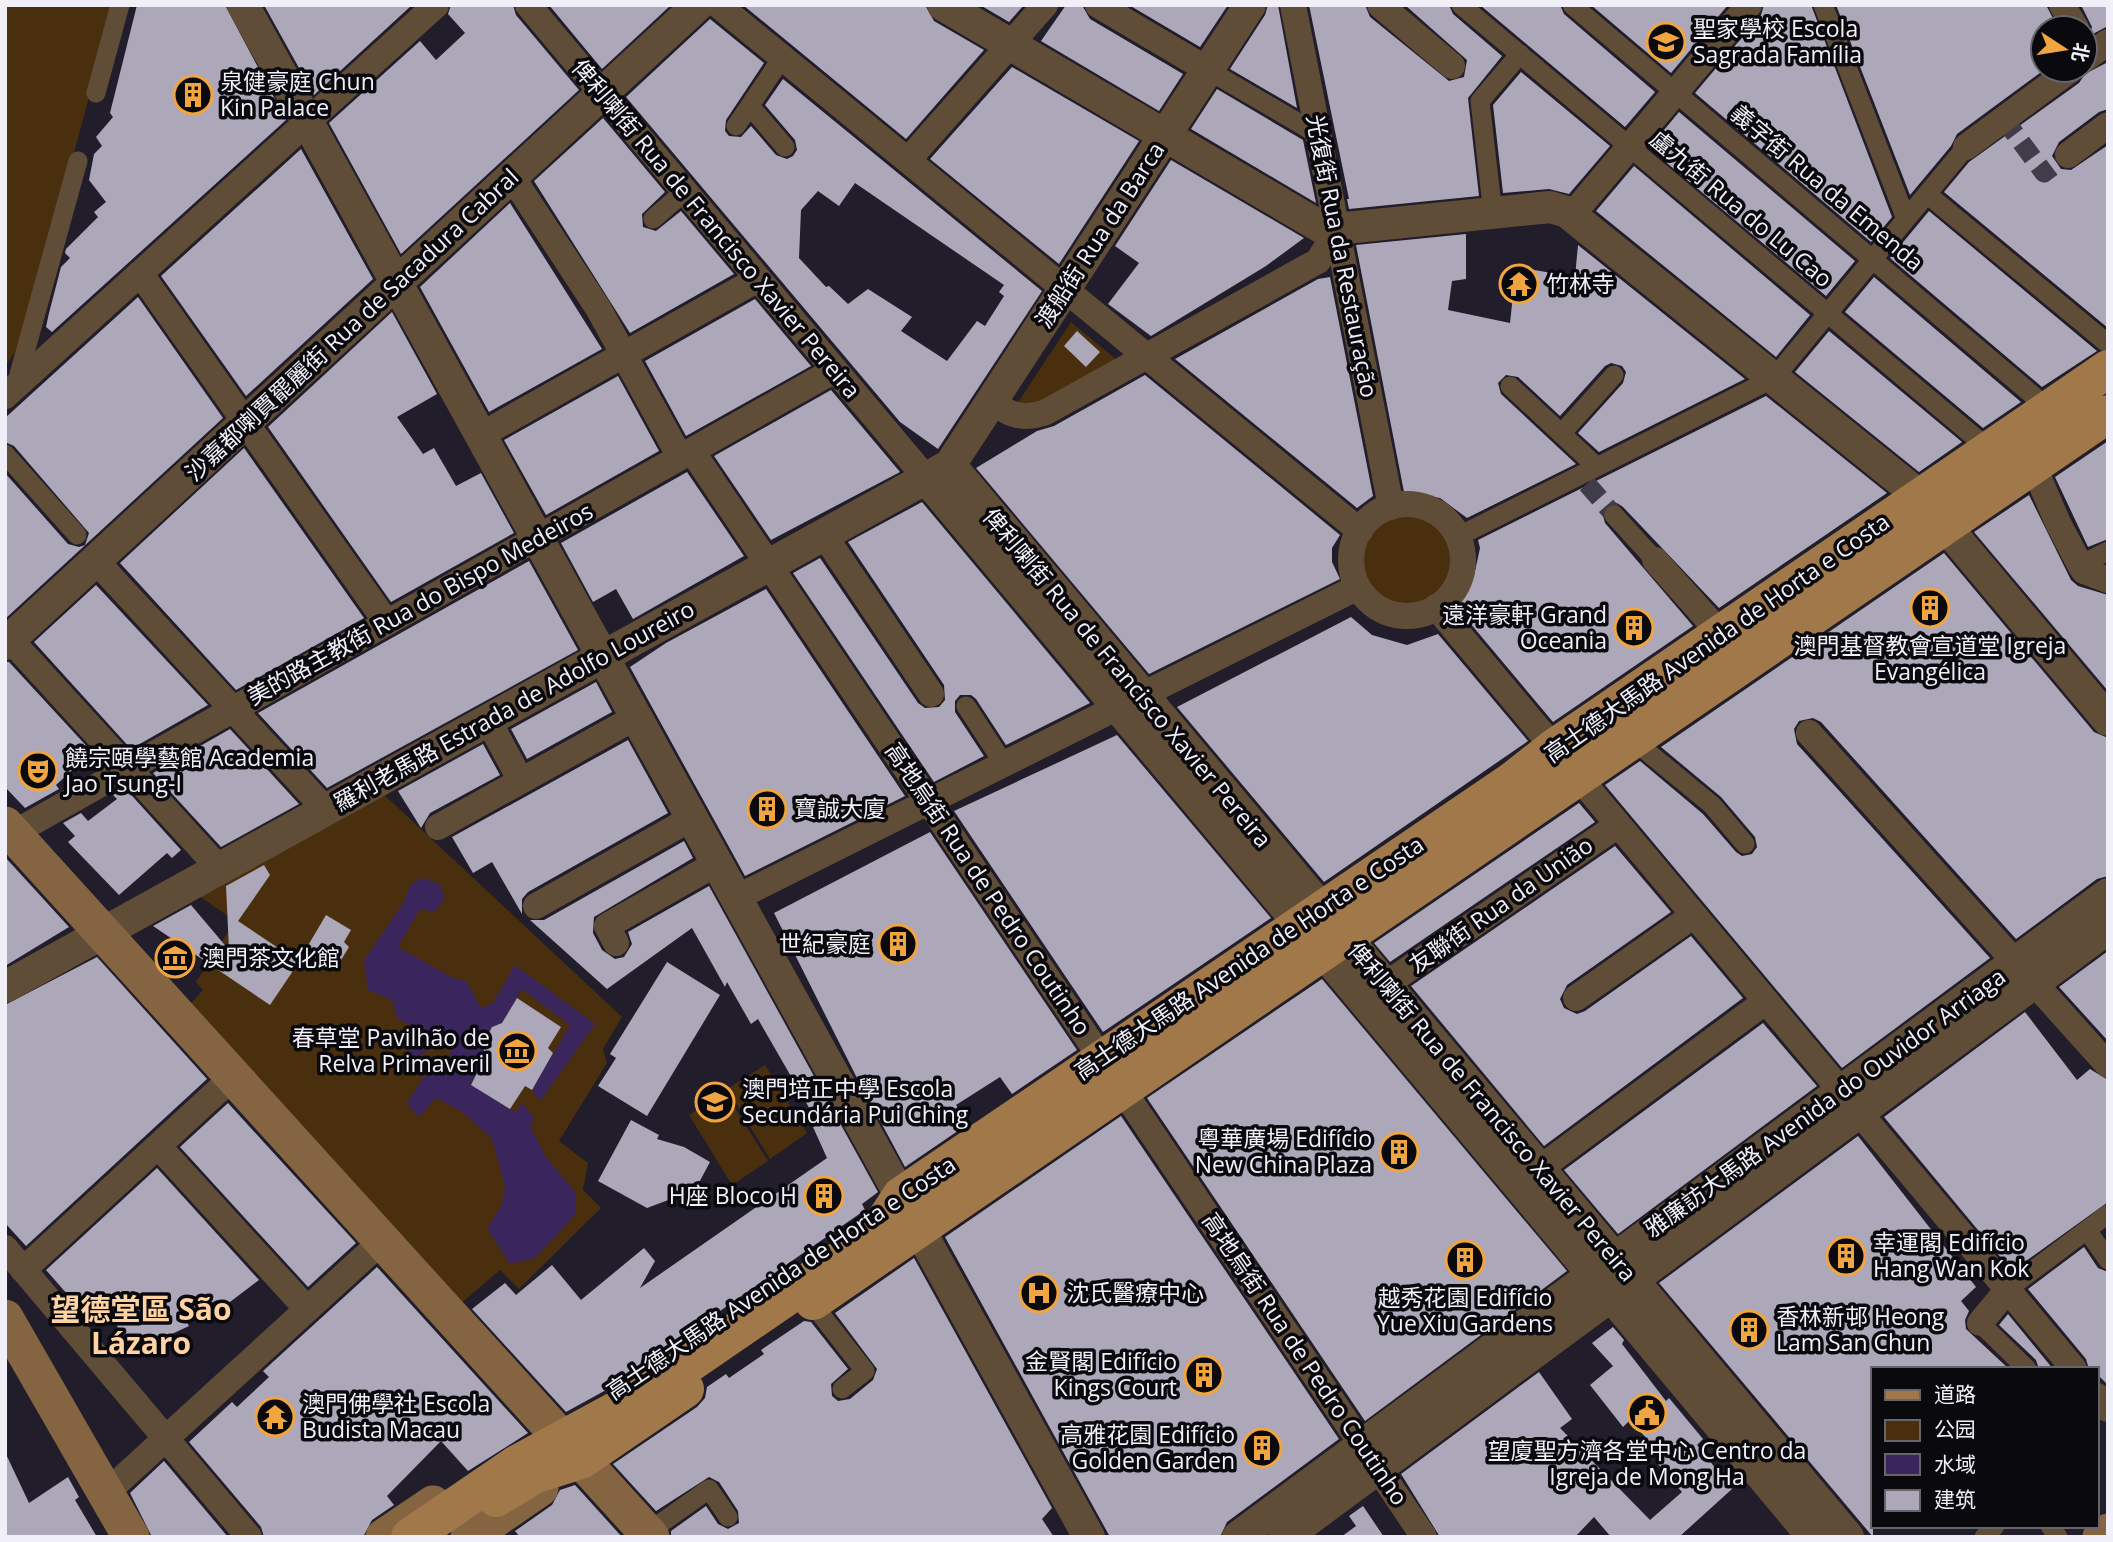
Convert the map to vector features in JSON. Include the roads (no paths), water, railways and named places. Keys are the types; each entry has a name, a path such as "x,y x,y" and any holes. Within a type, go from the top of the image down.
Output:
{"main road":[{"name":"高士德大馬路 Avenida de Horta e Costa","path":"1566,763 1721,634 2108,369"},
{"name":"高士德大馬路 Avenida de Horta e Costa","path":"469,1537 919,1229 1112,1074 1322,930 1512,781 1633,740 2108,414"},
{"path":"8,832 649,1535"},
{"name":"高士德大馬路 Avenida de Horta e Costa","path":"384,1537 508,1452 556,1432 901,1196 1112,1074"},
{"path":"410,1537 517,1464 639,1398 875,1236 901,1196"},
{"path":"5,1318 129,1536"},
{"path":"440,1537 521,1482 581,1460"},
{"path":"2101,1537 2108,1532"}],"street":[{"path":"96,93 120,5"},
{"path":"243,5 1089,1537"},
{"path":"11,391 436,5"},
{"name":"俾利喇街 Rua de Francisco Xavier Pereira","path":"528,5 905,453 938,472 1613,1277 1848,1537"},
{"name":"沙嘉都喇賈罷麗街 Rua de Sacadura Cabral","path":"7,639 96,561 698,5"},
{"path":"718,5 1360,531"},
{"path":"943,5 1322,228 1337,231 1555,207 1572,215 1921,497 2108,720"},
{"path":"908,160 1045,5"},
{"path":"1098,5 1319,135"},
{"name":"渡船街 Rua da Barca","path":"938,472 992,399 1250,5"},
{"name":"光復街 Rua da Restauração","path":"1293,5 1337,231 1331,262 1391,507"},
{"path":"1380,5 1452,66"},
{"name":"盧九街 Rua do Lu Cao","path":"1461,5 1990,450"},
{"name":"義字街 Rua da Emenda","path":"1572,5 2049,409"},
{"path":"1572,215 1749,5"},
{"path":"1823,5 1906,219"},
{"path":"1493,214 1480,102 1520,54"},
{"path":"736,126 782,58"},
{"path":"1457,537 1588,476 1774,378 1966,147 2051,84"},
{"path":"750,106 785,147"},
{"path":"2068,155 2108,125"},
{"path":"11,391 78,161"},
{"name":"高地烏街 Rua de Pedro Coutinho","path":"512,177 598,308 686,454 769,565 1424,1537"},
{"path":"653,219 685,191"},
{"path":"1927,194 2108,344"},
{"path":"992,399 1006,411 1016,415 1029,417 1046,412 1146,355 1331,262"},
{"path":"140,273 387,623"},
{"path":"481,435 758,279"},
{"name":"美的路主教街 Rua do Bispo Medeiros","path":"8,832 129,768 835,370"},
{"path":"1560,434 1614,375"},
{"path":"1510,386 1560,434 1588,476"},
{"path":"5,454 78,535"},
{"path":"2034,465 2057,523 2080,565 2084,571 2108,580"},
{"name":"羅利老馬路 Estrada de Adolfo Loureiro","path":"5,986 938,472"},
{"path":"1415,505 1432,511 1447,522 1457,537 1462,555 1461,573 1454,590 1436,607 1408,617 1389,614 1373,605 1358,587 1351,557 1360,531 1372,517 1391,507 1415,505"},
{"path":"1614,514 1721,634"},
{"path":"824,535 930,694"},
{"path":"2080,565 2108,551"},
{"path":"96,561 326,810"},
{"path":"736,898 1358,587"},
{"path":"1436,607 2072,1367"},
{"path":"7,639 219,868"},
{"path":"966,706 1004,764"},
{"path":"438,827 636,717"},
{"path":"488,720 521,781"},
{"path":"1809,733 2108,1065"},
{"path":"1633,740 1712,805 1745,844"},
{"path":"536,906 692,818"},
{"name":"友聯街 Rua da União","path":"1385,985 1618,825"},
{"path":"616,943 607,926 717,863"},
{"name":"雅廉訪大馬路 Avenida do Ouvidor Arriaga","path":"1238,1537 1370,1456 2025,973 2108,894"},
{"path":"1576,998 1694,915"},
{"name":"雅廉訪大馬路 Avenida do Ouvidor Arriaga","path":"2025,973 2108,928"},
{"name":"俾利喇街 Rua de Francisco Xavier Pereira","path":"1322,930 1385,985 1539,1169 1613,1277 1814,1537"},
{"path":"1539,1169 1766,1001"},
{"path":"23,1269 233,1077"},
{"path":"158,1146 307,1309"},
{"path":"2019,1367 1980,1323 2008,1289 2108,1214"},
{"path":"2087,1230 2108,1260"},
{"path":"106,1493 382,1241"},
{"path":"5,1248 249,1537"},
{"path":"811,1302 865,1371 842,1389"},
{"name":"雅廉訪大馬路 Avenida do Ouvidor Arriaga","path":"1285,1537 1370,1456"},
{"path":"649,1535 709,1489 728,1517"}],"water":[{"path":"421,878 440,884 445,899 434,912 420,909 398,947 453,978 466,981 481,1008 493,1003 515,965 595,1024 540,1101 532,1090 570,1025 522,989 502,1023 492,1027 483,1044 485,1057 471,1084 515,1112 523,1103 534,1118 530,1126 546,1157 576,1193 575,1215 535,1258 510,1264 487,1228 502,1205 505,1186 492,1139 463,1112 436,1098 419,1117 407,1103 431,1066 449,1062 452,1042 447,1037 438,1039 435,1046 415,1058 408,1050 414,1027 397,1018 392,1000 368,990 364,960 404,902 410,885"}],"tunnel":[{"path":"2004,119 2044,173 2068,155"},
{"path":"1587,484 1614,515"}],"place":[{"name":"聖家學校 Escola Sagrada Família","path":"1666,42"},
{"name":"泉健豪庭 Chun Kin Palace","path":"193,95"},
{"name":"竹林寺","path":"1519,284"},
{"name":"澳門基督教會宣道堂 Igreja Evangélica","path":"1930,608"},
{"name":"遠洋豪軒 Grand Oceania","path":"1634,628"},
{"name":"饒宗頤學藝館 Academia Jao Tsung-I","path":"38,771"},
{"name":"寶誠大廈","path":"767,809"},
{"name":"世紀豪庭","path":"898,944"},
{"name":"澳門茶文化館","path":"175,958"},
{"name":"春草堂 Pavilhão de Relva Primaveril","path":"517,1051"},
{"name":"澳門培正中學 Escola Secundária Pui Ching","path":"715,1102"},
{"name":"粵華廣場 Edifício New China Plaza","path":"1399,1152"},
{"name":"H座 Bloco H","path":"824,1196"},
{"name":"幸運閣 Edifício Hang Wan Kok","path":"1846,1256"},
{"name":"越秀花園 Edifício Yue Xiu Gardens","path":"1465,1260"},
{"name":"沈氏醫療中心","path":"1039,1293"},
{"name":"香林新邨 Heong Lam San Chun","path":"1749,1330"},
{"name":"金賢閣 Edifício Kings Court","path":"1204,1375"},
{"name":"望廈聖方濟各堂中心 Centro da Igreja de Mong Ha","path":"1647,1413"},
{"name":"澳門佛學社 Escola Budista Macau","path":"275,1417"},
{"name":"高雅花園 Edifício Golden Garden","path":"1262,1448"}],"district":[{"name":"望德堂區 São Lázaro","path":"141,1327"}]}
